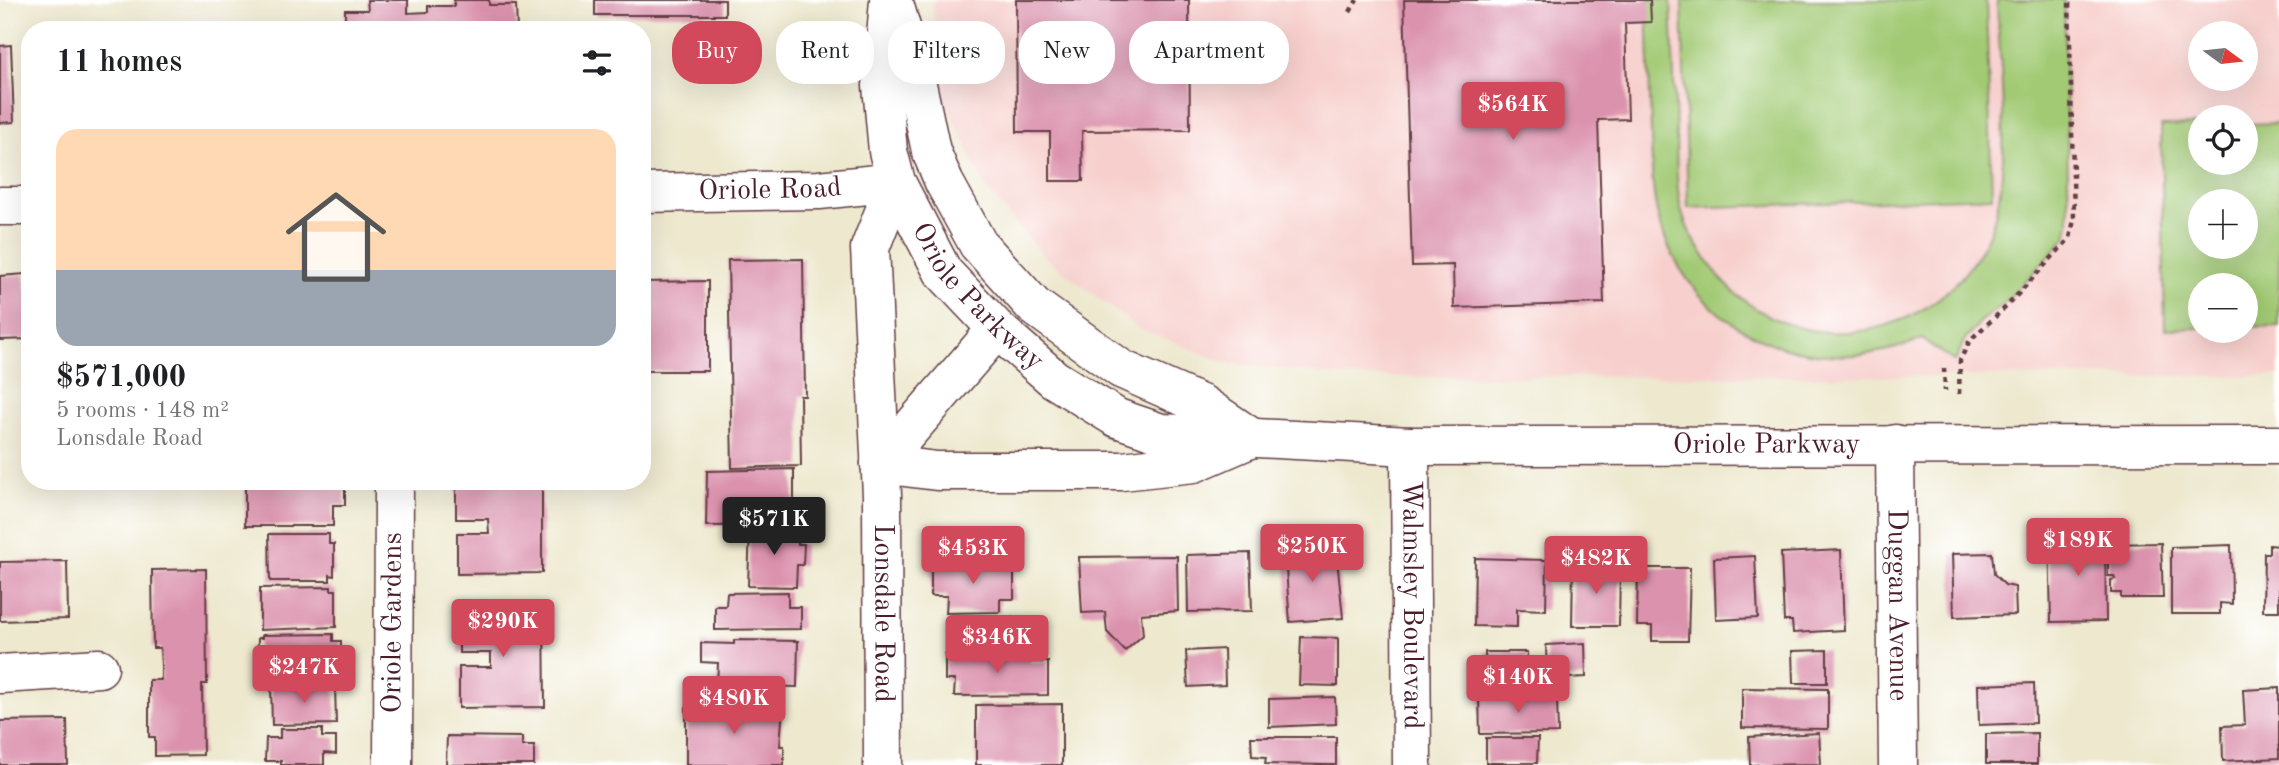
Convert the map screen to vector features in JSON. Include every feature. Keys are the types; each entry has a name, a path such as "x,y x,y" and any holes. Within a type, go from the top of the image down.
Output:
{"street":[{"name":"Oriole Parkway","path":"891,0 882,111 887,151 896,182 943,272 997,329 1054,379 1117,418 1161,433 1410,446 2279,444"},
{"name":"Oriole Parkway","path":"891,0 915,75 932,151 944,181 978,244 1034,306 1121,369 1203,405 1252,438"},
{"name":"Oriole Road","path":"651,193 819,190 896,182 926,185 948,203 978,244"},
{"name":"Lonsdale Road","path":"883,765 880,464 870,248 896,182"},
{"path":"0,206 21,206"},
{"path":"880,464 997,329"},
{"name":"Oriole Parkway","path":"880,464 937,471 1084,473 1194,463 1252,438"},
{"name":"Duggan Avenue","path":"1895,444 1898,765"},
{"name":"Walmsley Boulevard","path":"1410,446 1412,765"},
{"name":"Oriole Gardens","path":"393,765 394,490"},
{"path":"0,674 99,667"}],"path":[{"path":"1350,12 1357,0"},
{"path":"1959,394 1959,360 1969,340 2006,307 2070,238 2074,220 2069,0"},
{"path":"1944,368 1945,391"}],"shaded area":[{"path":"932,0 2279,0 2279,376 1351,377 1226,363 1136,327 1046,258 986,189 938,84 1005,84 1005,21 933,21"}],"green space":[{"path":"1647,0 1671,0 1678,185 1685,222 1706,258 1736,293 1772,317 1812,330 1853,332 1894,323 1931,304 1963,275 1988,236 2001,184 2003,121 1997,0 2064,0 2069,223 2066,238 2004,303 1980,322 1964,341 1955,362 1922,339 1882,351 1841,355 1801,352 1764,340 1730,321 1700,295 1677,263 1657,212 1653,190"},
{"path":"1682,0 1986,0 1992,197 1688,208"},
{"path":"2279,123 2279,326 2258,327 2258,273 2188,273 2188,328 2165,329 2161,126 2188,125 2188,175 2258,175 2258,124"}],"building":[{"path":"367,0 408,0 408,13 428,12 428,6 454,6 454,0 489,0 489,5 516,5 517,21 345,21 345,10 368,10"},
{"path":"595,0 725,0 725,15 595,15"},
{"path":"1016,0 1189,0 1189,21 1129,21 1129,84 1190,84 1190,130 1082,131 1083,181 1050,181 1050,132 1017,132"},
{"path":"1404,0 1650,0 1651,22 1625,23 1628,119 1598,120 1604,303 1454,308 1453,265 1412,266"},
{"path":"11,45 14,122 0,123 0,46"},
{"path":"803,259 805,396 800,396 801,466 732,468 728,260"},
{"path":"21,274 21,339 0,340 0,276"},
{"path":"708,281 708,371 651,371 651,282"},
{"path":"794,469 794,525 706,526 707,471"},
{"path":"245,490 345,490 345,505 333,505 333,526 245,526"},
{"path":"456,490 542,490 542,573 457,574 457,533 489,533 488,519 456,519"},
{"path":"750,526 798,528 798,544 804,544 803,565 797,565 796,587 748,586"},
{"path":"269,534 329,534 329,544 334,544 334,576 330,575 330,581 270,581"},
{"path":"2105,534 2106,621 2051,622 2049,535"},
{"path":"1316,540 1318,560 1337,558 1343,618 1290,622 1284,543"},
{"path":"2161,543 2163,598 2121,598 2121,593 2111,593 2111,580 2115,579 2114,576 2108,576 2108,544"},
{"path":"2231,545 2232,604 2220,603 2220,614 2171,614 2171,547"},
{"path":"2269,545 2279,546 2279,611 2263,611 2264,553 2269,553"},
{"path":"1841,550 1844,630 1793,633 1792,621 1784,621 1781,553"},
{"path":"1250,553 1252,611 1188,612 1187,555"},
{"path":"1992,553 1994,574 2005,585 2015,587 2016,615 1954,617 1952,554"},
{"path":"1177,556 1178,611 1141,614 1143,635 1125,651 1107,632 1105,612 1082,613 1079,557"},
{"path":"1755,556 1758,618 1716,620 1714,558"},
{"path":"1475,558 1547,560 1546,610 1517,609 1517,627 1474,626"},
{"path":"67,561 68,619 0,621 0,562"},
{"path":"931,563 1014,563 1014,599 1000,599 1000,612 946,613 947,596 931,596"},
{"path":"1573,565 1620,566 1619,626 1572,626"},
{"path":"1638,568 1690,568 1688,641 1652,641 1652,626 1637,626"},
{"path":"206,569 207,684 202,684 203,755 155,756 155,737 149,737 149,680 161,680 161,666 160,648 153,648 152,570"},
{"path":"331,587 331,590 336,590 336,627 260,630 260,588"},
{"path":"788,592 788,607 801,607 801,629 715,630 715,606 726,606 727,593"},
{"path":"544,609 545,707 459,708 459,667 491,667 491,653 459,653 459,610"},
{"path":"1019,617 1020,641 1007,642 1007,646 949,650 947,621"},
{"path":"333,634 333,641 341,641 341,659 335,659 336,672 296,677 296,672 273,672 272,656 258,657 258,638 262,638 262,635"},
{"path":"1301,637 1338,638 1338,686 1299,685"},
{"path":"734,640 798,641 797,687 717,685 718,663 701,662 701,643 734,644"},
{"path":"1585,643 1586,677 1547,679 1546,645"},
{"path":"1224,649 1225,685 1188,687 1186,651"},
{"path":"1827,650 1827,683 1793,683 1792,651"},
{"path":"1485,652 1527,652 1528,687 1486,688"},
{"path":"945,655 1029,655 1030,662 1048,662 1048,695 954,696 955,680 945,680"},
{"path":"2034,683 2035,723 1979,725 1978,685"},
{"path":"335,684 336,724 272,725 271,686"},
{"path":"1742,688 1828,689 1828,729 1742,728"},
{"path":"2279,688 2279,758 2223,761 2222,726 2245,725 2243,690"},
{"path":"1557,696 1558,733 1480,734 1479,697"},
{"path":"1335,697 1336,724 1269,727 1269,699"},
{"path":"708,704 708,708 783,706 780,746 784,746 784,765 686,765 686,707"},
{"path":"1062,704 1062,765 976,765 976,705"},
{"path":"67,720 68,765 0,765 0,721"},
{"path":"280,729 322,729 322,737 336,737 336,754 324,753 324,765 281,765 281,761 265,761 266,738 280,738"},
{"path":"1819,733 1821,764 1750,765 1749,737"},
{"path":"2037,733 2037,764 1986,764 1986,734"},
{"path":"447,736 522,737 522,746 534,746 534,765 446,765"},
{"path":"1251,737 1336,737 1336,765 1265,764 1266,757 1252,756"},
{"path":"1486,738 1538,738 1537,763 1486,763"}]}
